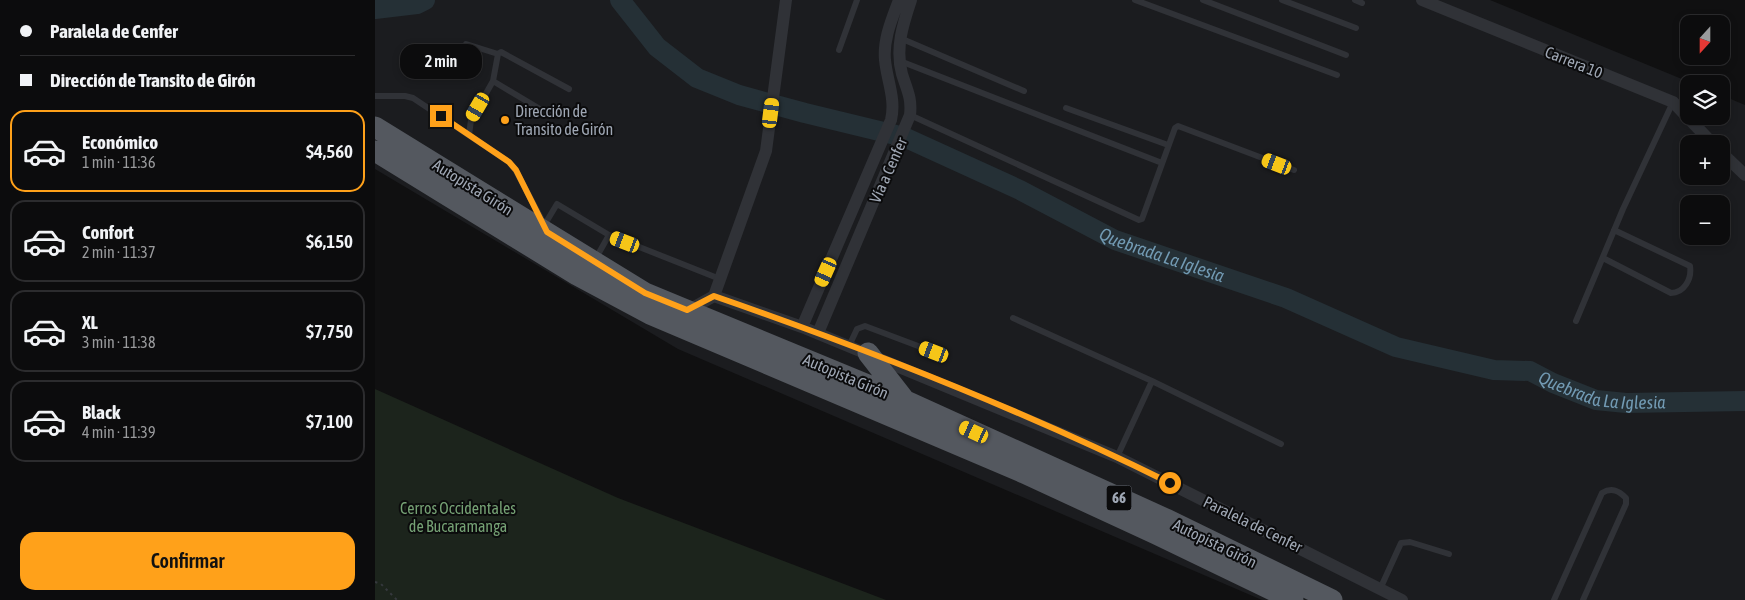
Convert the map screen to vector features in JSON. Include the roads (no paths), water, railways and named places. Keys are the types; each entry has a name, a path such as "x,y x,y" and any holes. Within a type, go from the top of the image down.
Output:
{"highway":[{"name":"Autopista Girón","path":"375,127 546,228 594,262 645,293 904,400 1166,519 1332,600"},
{"name":"Autopista Girón","path":"375,151 577,275 650,314 1024,473 1293,600"},
{"path":"859,349 904,400"}],"street":[{"path":"687,310 714,296 767,151 786,0"},
{"name":"Vía a Cenfer","path":"803,327 891,120 895,106 885,58 885,42 899,0"},
{"name":"Vía a Cenfer","path":"818,334 911,116 912,102 900,61 899,38 911,0"},
{"name":"Carrera 10","path":"1422,0 1673,102 1704,135"},
{"path":"1730,161 1745,175"},
{"name":"Paralela de Cenfer","path":"714,296 859,349 1117,457 1381,587 1402,600"}],"lane":[{"path":"839,50 857,0"},
{"path":"1135,0 1337,75"},
{"path":"1203,0 1346,55"},
{"path":"1282,0 1356,28"},
{"path":"899,38 1024,91"},
{"path":"466,44 498,54 506,53 569,88"},
{"path":"469,134 471,120 493,81 498,54"},
{"path":"900,61 1162,163"},
{"path":"493,81 551,115"},
{"path":"375,96 405,96 413,98 509,162 516,170 546,228"},
{"path":"1576,321 1614,230 1673,102"},
{"path":"1066,108 1168,145"},
{"path":"911,116 1133,219 1142,219 1175,128 1182,127 1293,170"},
{"path":"546,228 557,204 609,235 720,279"},
{"path":"1603,258 1671,293 1678,293 1683,289 1691,273 1690,266 1614,230"},
{"path":"594,262 609,235"},
{"path":"1013,318 1281,444"},
{"path":"859,349 857,329 861,325 934,352"},
{"path":"1117,457 1152,382"},
{"path":"1554,600 1602,493 1607,490 1619,491 1626,498 1626,504 1583,600"},
{"path":"1381,587 1401,543 1410,542 1449,554"}],"waterway":[{"name":"Quebrada La Iglesia","path":"375,9 417,4 425,0"},
{"name":"Quebrada La Iglesia","path":"620,0 657,47 697,78 739,95 904,137 1020,190 1115,240 1286,298 1396,347 1494,370 1530,371 1553,383 1596,400 1626,403 1745,401"}],"place":[{"name":"Dirección de Transito de Girón","path":"505,120"}],"park label":[{"name":"Cerros Occidentales de Bucaramanga","path":"458,517"}]}
